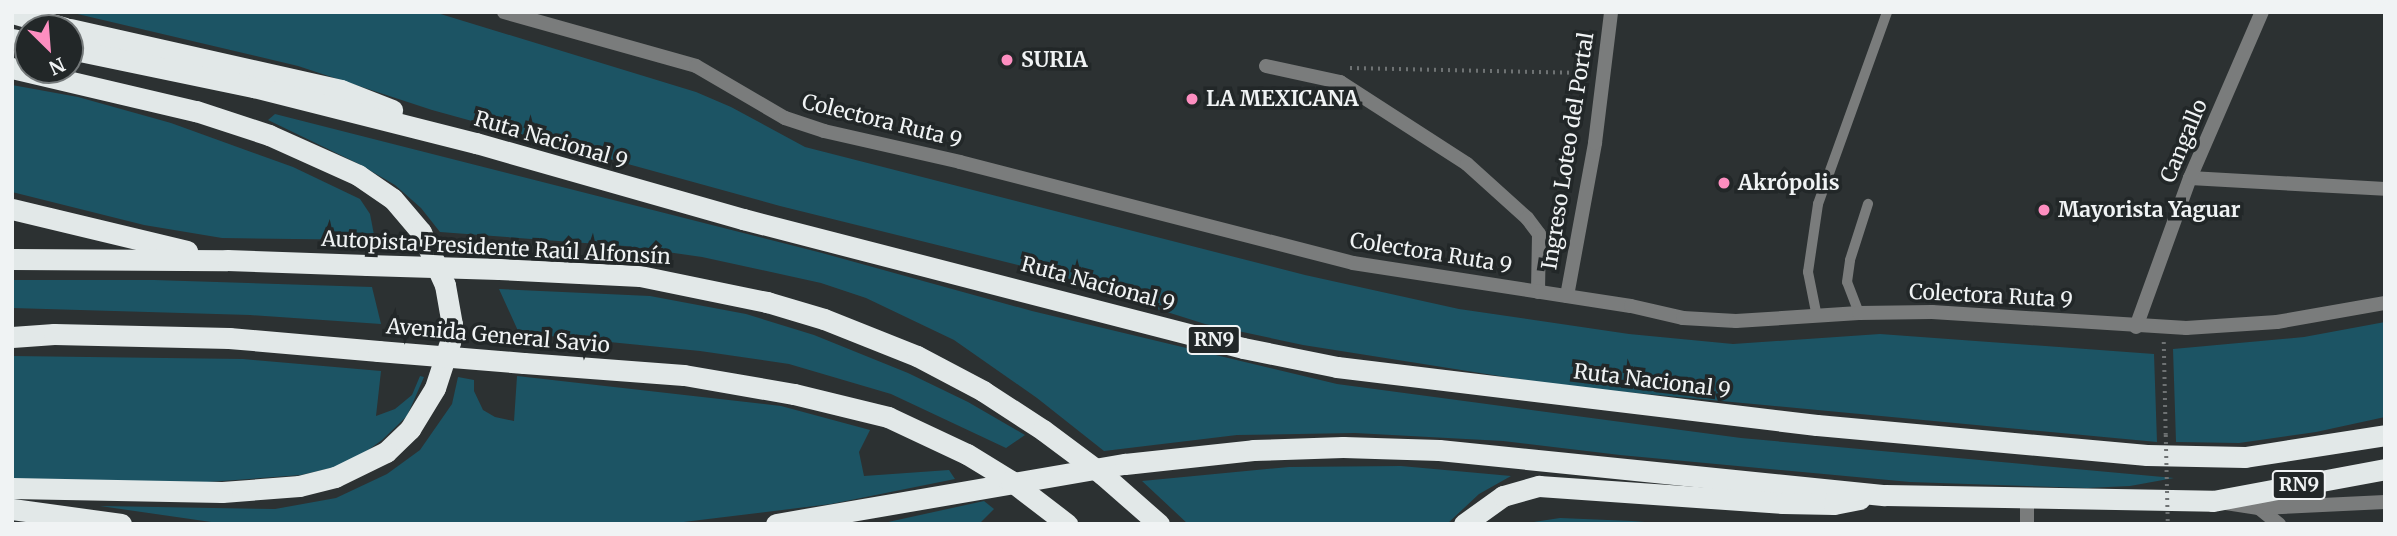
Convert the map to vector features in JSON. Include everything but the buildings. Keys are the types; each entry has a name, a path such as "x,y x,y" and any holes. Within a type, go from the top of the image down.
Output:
{"highway":[{"path":"84,33 341,90 476,143"},
{"name":"Ruta Nacional 9","path":"84,52 254,87 476,143 743,219 1243,348 1337,367 1818,425 2147,455 2245,457 2385,435"},
{"path":"12,68 196,111 269,135 358,176 393,199 421,232 445,285 452,324 450,342 435,388 410,429 386,452 335,477 299,486 222,492 12,488"},
{"path":"12,209 227,260"},
{"path":"12,259 227,260"},
{"name":"Autopista Presidente Raúl Alfonsín","path":"227,260 640,276 767,302 824,319 917,356 983,391 1043,430 1102,474 1159,524"},
{"name":"Avenida General Savio","path":"12,337 54,334 229,338 684,375 794,394 888,417 967,454 1011,481 1067,524"},
{"name":"RN9","path":"775,524 1161,460 1253,450 1343,447 1439,450 1885,495 2213,500 2385,469"},
{"path":"1464,524 1503,496 1539,486 1783,503 1834,504 1885,495"},
{"path":"12,509 121,524"}],"street":[{"name":"Colectora Ruta 9","path":"504,12 696,66 785,118 824,131 960,162 1353,263 1567,296 1683,318 1736,321 1859,313 1932,312 2136,327 2186,328 2277,322 2385,303"},
{"name":"Ingreso Loteo del Portal","path":"1567,296 1595,143 1611,12"},
{"name":"Cangallo","path":"2136,327 2190,178 2259,15"},
{"path":"1266,66 1339,82 1467,164 1527,218 1539,234 1538,292"},
{"path":"2190,178 2385,188"},
{"path":"2026,524 2027,497"},
{"path":"2213,500 2259,508 2385,502"},
{"path":"2259,508 2279,524"}],"lane":[{"path":"1817,317 1808,272 1818,204 1887,12"},
{"path":"1859,313 1847,282 1850,260 1868,204"}],"path":[{"path":"1347,68 1603,74"},
{"path":"2164,354 2168,524"}],"shaded area":[{"path":"69,12 434,12 696,92 731,107 805,147 1305,275 1459,309 1629,334 1733,344 1880,334 2154,354 2157,442 1562,386 1303,345 1205,324 1018,265 780,206 432,110 298,66"},
{"path":"12,85 78,97 171,123 293,167 360,199 370,214 375,240 222,238 144,225 12,192"},
{"path":"275,114 822,253 1032,311 1337,384 1741,438 2174,478 2130,486 2087,488 1910,482 1620,455 1503,441 1355,433 1237,435 1104,451 1037,398 954,340 866,298 821,283 702,257 625,246 440,232 421,208 395,185 359,164 268,120"},
{"path":"12,280 154,280 372,287 381,324 250,315 12,308"},
{"path":"499,289 650,296 746,314 814,335 908,373 968,402 1025,435 1006,448 891,394 789,364 700,351 519,333"},
{"path":"2385,322 2385,417 2316,432 2239,443 2176,442 2173,349 2304,337"},
{"path":"12,356 243,359 381,371 376,416 395,409 412,395 420,376 424,377 407,416 382,440 349,464 301,475 208,482 12,480"},
{"path":"517,376 781,406 870,430 859,452 864,476 949,470 955,479 831,504 667,524 225,524 100,506 275,509 336,498 387,474 420,450 452,404 458,377 474,380 474,391 483,410 495,417 514,421"},
{"path":"1401,466 1511,476 1479,494 1447,524 1188,524 1142,481 1289,467"},
{"path":"984,501 994,509 979,524 879,524"},
{"path":"1560,518 1632,521 1671,524 1520,524"}],"place":[{"name":"SURIA","path":"1007,60"},
{"name":"LA MEXICANA","path":"1192,99"},
{"name":"Akrópolis","path":"1724,183"},
{"name":"Mayorista Yaguar","path":"2044,210"}]}
